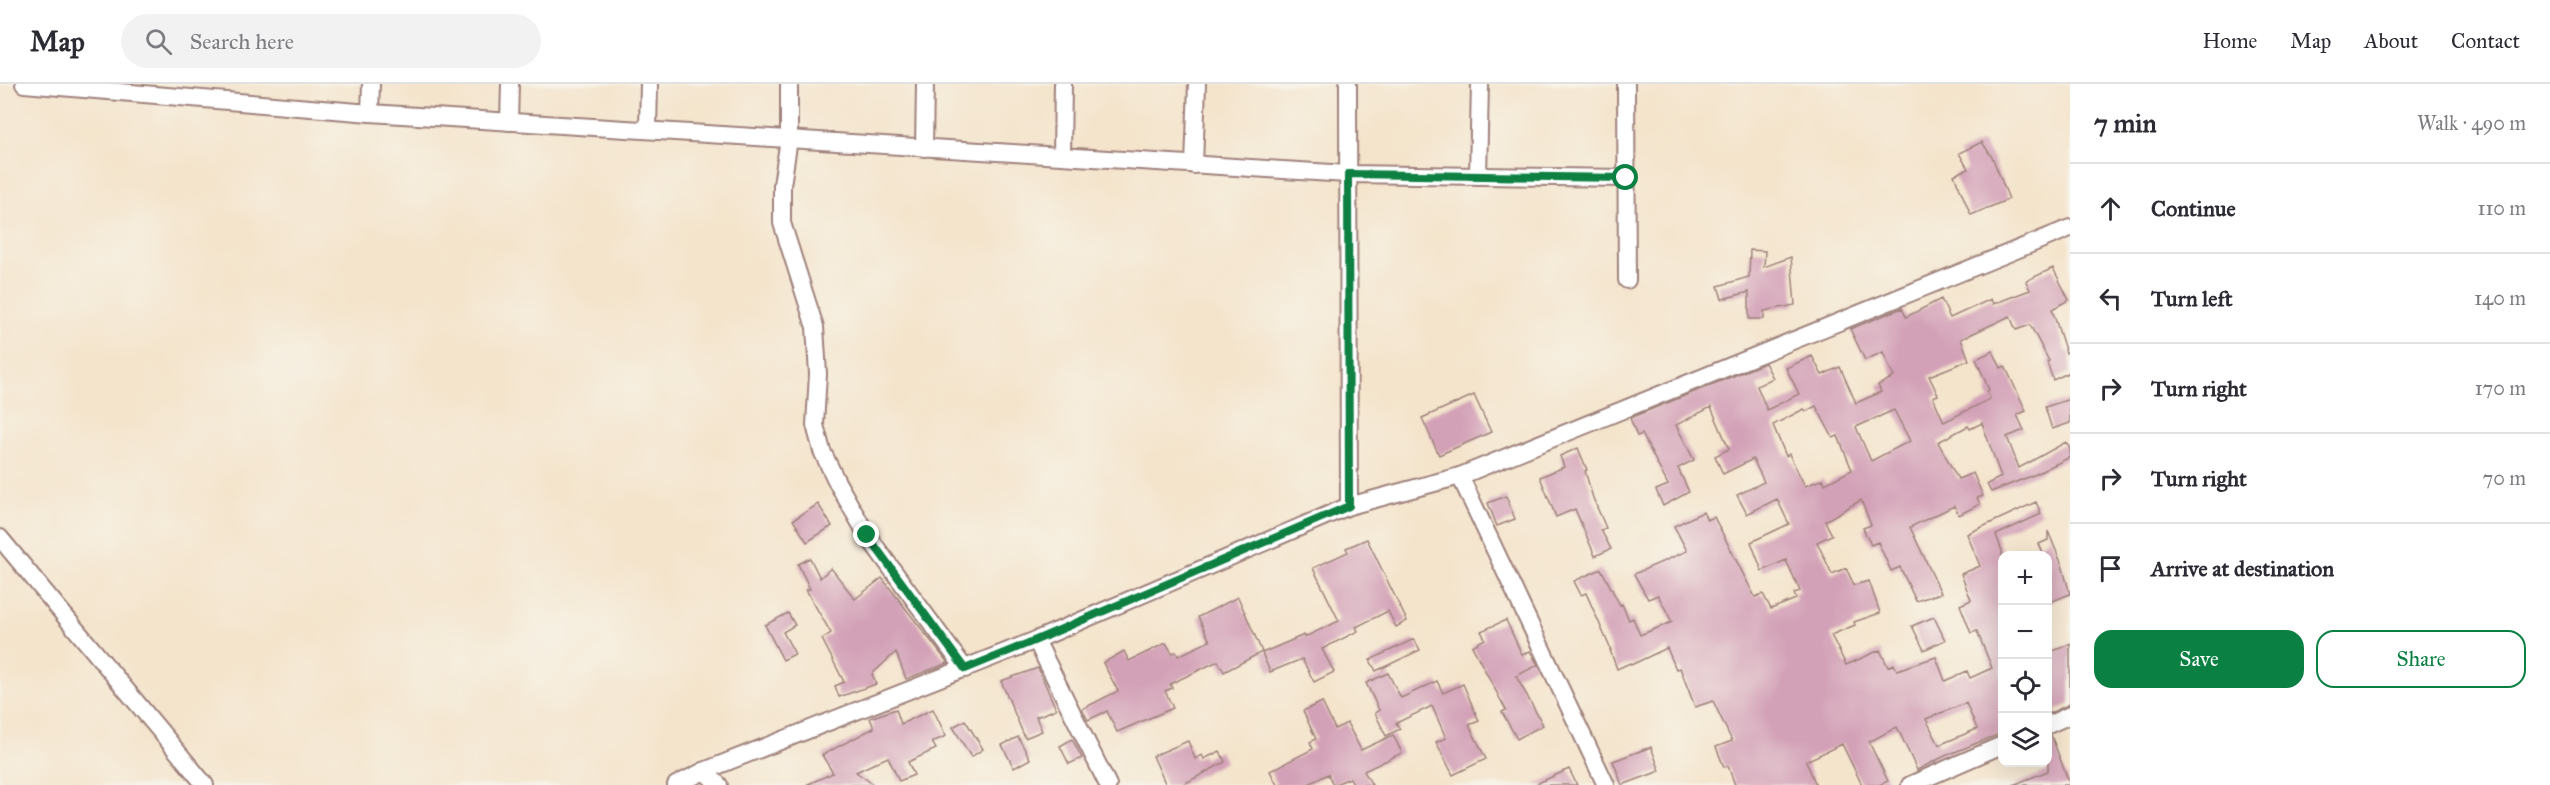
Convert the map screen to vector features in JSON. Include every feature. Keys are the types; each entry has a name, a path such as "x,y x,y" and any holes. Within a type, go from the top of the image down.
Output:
{"street":[{"path":"24,84 88,87 370,113 1194,165 1348,174 1626,178"},
{"path":"228,101 229,84"},
{"path":"370,113 371,84"},
{"path":"509,122 510,84"},
{"path":"648,130 649,84"},
{"path":"789,84 789,139 782,186 782,223 815,327 818,374 815,425 822,451 867,535 965,669"},
{"path":"924,148 926,84"},
{"path":"1062,156 1063,84"},
{"path":"1194,165 1197,84"},
{"path":"1348,84 1349,506"},
{"path":"1478,176 1480,84"},
{"path":"1626,84 1627,280"},
{"path":"676,785 704,771 1036,640 1349,506 1460,476 2070,228"},
{"path":"1460,476 1606,785"},
{"path":"0,538 205,785"},
{"path":"1036,640 1108,785"},
{"path":"2052,723 2070,715"},
{"path":"1910,785 1998,747"},
{"path":"704,771 718,785"}],"building":[{"path":"1982,142 1993,159 2009,199 1971,215 1954,175 1968,169 1959,153"},
{"path":"1750,250 1765,251 1764,267 1791,257 1795,305 1764,311 1764,319 1749,319 1749,292 1722,299 1718,286 1749,277"},
{"path":"2053,268 2069,300 2052,309 2066,353 2070,351 2070,372 2053,380 2047,362 2049,361 2030,325 2016,330 2010,316 1961,339 1969,360 1929,376 1938,395 1933,397 1944,422 1990,399 1987,391 1989,390 1976,359 1993,351 2001,368 2005,366 2026,411 2017,415 2024,430 2007,437 2019,468 2066,442 2070,449 2070,457 1991,492 1987,484 2001,477 1982,423 1970,429 1968,426 1938,442 1958,479 1973,473 1983,496 1977,498 1980,504 1959,515 1954,506 1910,527 1941,593 1916,601 1900,567 1891,571 1878,542 1871,545 1863,528 1871,525 1861,500 1825,521 1832,535 1817,542 1832,574 1846,568 1854,585 1869,581 1880,613 1854,622 1855,625 1831,635 1846,665 1880,650 1888,667 1894,664 1897,670 1936,657 1945,681 1967,671 1970,678 1992,668 1977,631 1971,633 1960,605 1971,600 1961,574 1980,566 1967,534 2036,502 2041,514 1996,535 2002,551 1998,551 1998,735 1917,770 1897,727 1869,742 1888,781 1879,785 1862,785 1842,744 1806,761 1816,785 1735,785 1728,766 1724,767 1716,747 1732,741 1713,701 1695,707 1680,668 1676,669 1667,648 1617,669 1586,593 1581,595 1574,581 1601,569 1629,620 1633,618 1640,635 1672,622 1658,595 1648,599 1634,574 1687,551 1674,526 1703,512 1707,520 1714,517 1755,597 1763,594 1771,609 1796,599 1794,593 1800,591 1786,560 1762,571 1751,542 1789,524 1777,499 1747,514 1737,495 1764,482 1753,459 1723,474 1715,456 1729,449 1711,407 1676,425 1694,460 1678,468 1689,492 1663,506 1656,490 1668,485 1642,434 1637,436 1630,418 1765,363 1773,378 1757,386 1767,410 1799,394 1786,368 1812,356 1822,375 1840,367 1856,403 1881,392 1878,385 1894,377 1883,352 1865,360 1850,329 1902,308 1906,317 1941,299 1950,318 1991,299 1993,304 2030,290 2026,281","holes":["1816,406 1833,438 1838,436 1852,470 1825,484 1823,479 1805,486 1789,454 1786,456 1773,425 1804,409 1806,411","1894,410 1910,441 1871,461 1856,427","1966,703 1977,729 1939,745 1926,719"]},
{"path":"1474,395 1491,432 1439,455 1422,418"},
{"path":"2070,399 2070,423 2052,429 2045,407"},
{"path":"1578,448 1587,470 1585,471 1593,498 1606,528 1601,530 1611,549 1595,556 1575,509 1556,517 1540,477 1564,467 1560,456"},
{"path":"1506,496 1515,519 1497,526 1488,503"},
{"path":"818,504 832,526 807,542 793,520"},
{"path":"2048,531 2062,565 2070,594 2052,601 2052,551 2042,551 2039,544 2048,540"},
{"path":"1367,539 1407,621 1396,627 1388,611 1356,627 1358,631 1322,649 1334,672 1314,682 1302,659 1270,672 1262,653 1339,621 1313,568 1348,552 1346,548"},
{"path":"810,558 820,578 831,568 855,599 882,578 948,663 906,679 896,652 872,674 876,684 839,697 835,686 844,682 822,639 831,633 806,590 810,589 798,564"},
{"path":"1238,597 1262,652 1224,672 1218,661 1170,684 1172,688 1165,691 1173,708 1117,732 1107,711 1088,720 1082,709 1118,691 1103,663 1124,651 1129,661 1166,643 1172,653 1176,652 1178,656 1210,641 1198,617"},
{"path":"788,613 795,625 783,632 795,654 783,660 765,625"},
{"path":"1934,617 1945,640 1924,650 1912,626"},
{"path":"1506,620 1522,655 1530,651 1538,665 1516,676 1543,725 1517,739 1502,712 1506,710 1472,646 1485,639 1481,631"},
{"path":"1414,639 1420,650 1376,671 1370,660"},
{"path":"2070,644 2070,704 2052,712 2052,659 2052,651"},
{"path":"1038,668 1056,709 1036,717 1042,731 1025,738 1001,681"},
{"path":"1388,673 1401,698 1437,681 1443,693 1463,684 1479,721 1469,725 1486,759 1453,775 1436,742 1446,738 1432,706 1396,723 1400,729 1386,736 1375,713 1379,710 1366,683"},
{"path":"1322,702 1335,729 1347,723 1361,750 1393,735 1402,753 1364,771 1372,785 1354,785 1350,778 1333,785 1328,774 1307,785 1277,785 1270,771 1313,749 1310,742 1316,739 1303,711"},
{"path":"896,709 901,724 933,709 946,736 932,742 936,749 908,762 914,775 899,781 888,757 856,772 874,785 806,785 833,773 822,755 874,728 870,718"},
{"path":"965,720 983,749 971,757 953,727"},
{"path":"1018,737 1030,759 1014,768 1002,745"},
{"path":"2052,738 2070,785 2013,785 2048,771 2048,767 2052,767"},
{"path":"1072,739 1082,758 1069,764 1060,746"},
{"path":"1188,741 1195,759 1202,755 1204,759 1220,751 1225,762 1182,785 1166,785 1153,756"},
{"path":"1651,747 1660,771 1622,785 1613,761"},
{"path":"1569,769 1577,785 1534,785"}],"route":[{"path":"867,535 965,669 1349,506 1348,174 1626,178"}]}
